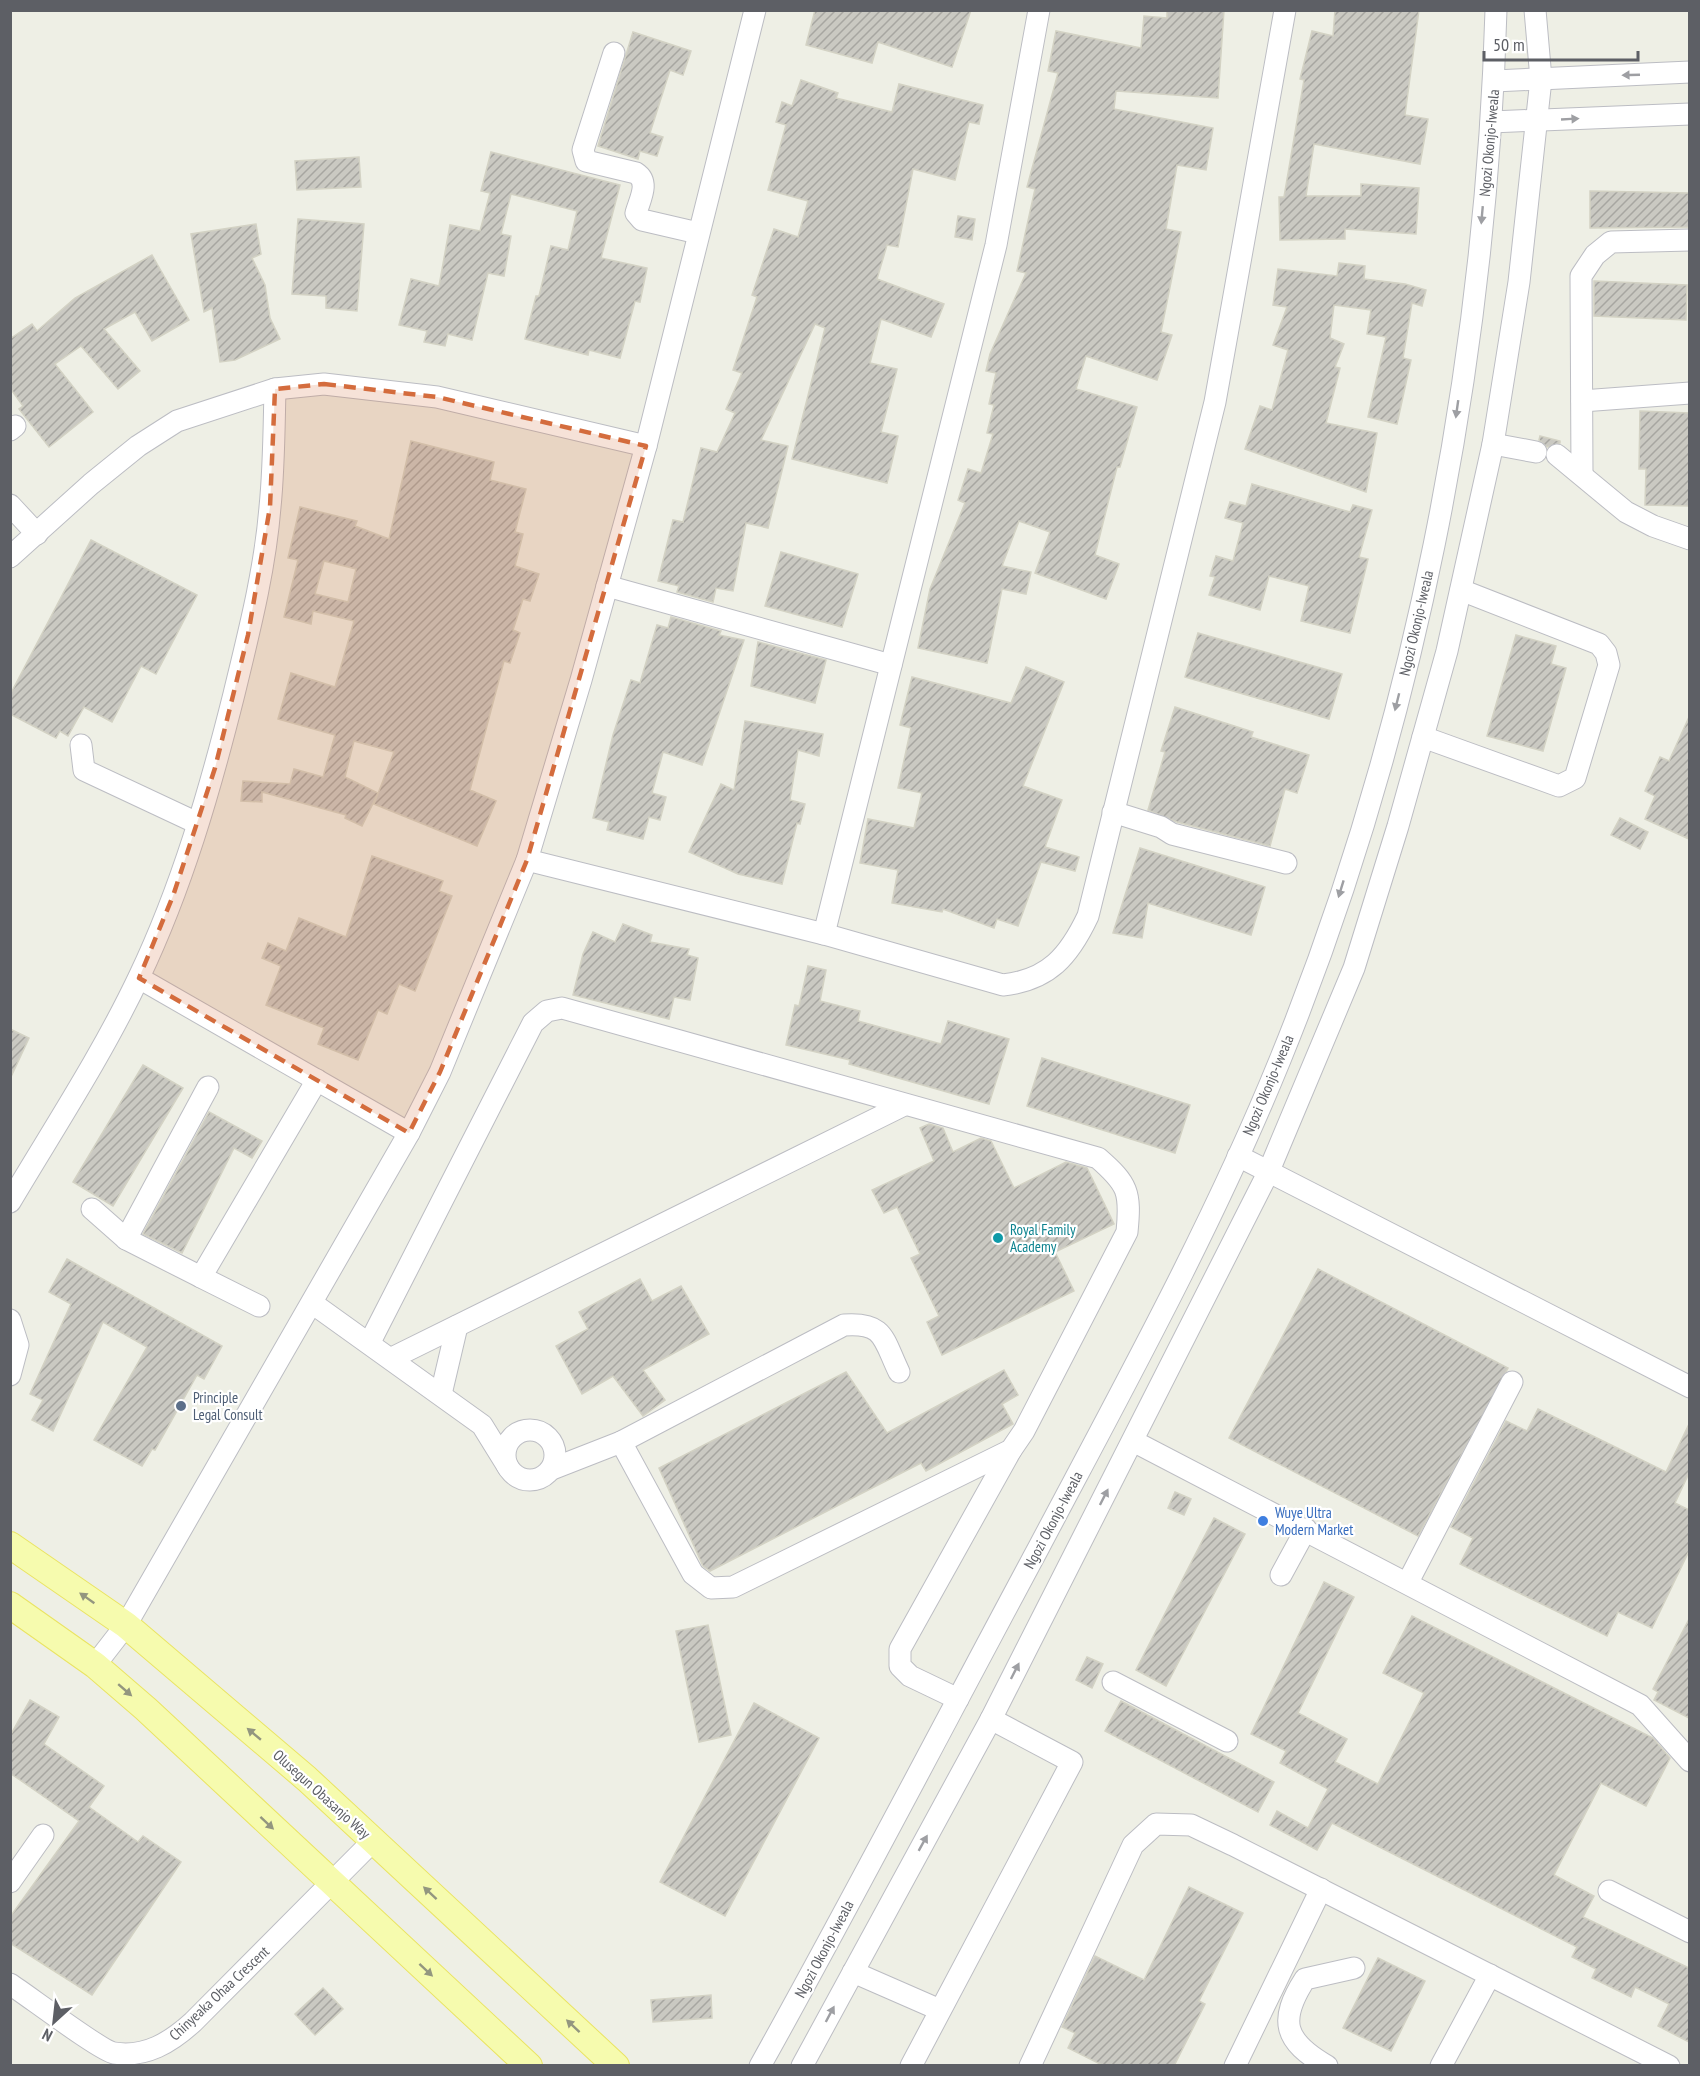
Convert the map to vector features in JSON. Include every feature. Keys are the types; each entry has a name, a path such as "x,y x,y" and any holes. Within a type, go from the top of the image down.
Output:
{"main road":[{"name":"Olusegun Obasanjo Way","path":"10,1545 126,1625 307,1779 616,2066"},
{"path":"10,1605 95,1665 146,1709 529,2066"}],"street":[{"path":"95,1665 126,1625 409,1133 441,1072 527,860 608,586 646,446 755,10"},
{"path":"824,934 996,245 1040,10"},
{"path":"527,860 824,934 1003,985 1023,982 1041,975 1062,959 1077,938 1088,916 1215,402 1286,10"},
{"name":"Ngozi Okonjo-Iweala","path":"760,2066 1128,1380 1238,1156 1281,1059 1330,925 1389,736 1427,582 1478,270 1494,81 1496,10"},
{"path":"802,2066 991,1719 1268,1173 1354,968 1423,737 1461,590 1493,444 1520,282 1537,121 1541,79 1536,10"},
{"path":"614,53 583,157 586,161 642,177 645,183 636,213 642,220 698,233"},
{"path":"1494,81 1689,72"},
{"path":"1491,122 1689,114"},
{"path":"1582,474 1581,276 1595,255 1611,242 1689,240"},
{"path":"10,558 130,452 177,421 275,389 324,384 427,396 646,446"},
{"path":"10,1202 87,1074 139,978 173,896 197,824 215,768 248,635 261,569 270,507 275,389"},
{"path":"1582,401 1689,393"},
{"path":"1493,444 1546,453 1582,474 1626,512 1653,526 1689,539"},
{"path":"10,505 37,534"},
{"path":"608,586 891,665"},
{"path":"1423,737 1559,786 1568,783 1575,778 1609,665 1606,653 1599,644 1461,590"},
{"path":"81,745 84,770 197,824"},
{"path":"1113,812 1161,827 1172,834 1286,863"},
{"path":"139,978 409,1133"},
{"path":"370,1342 533,1023 547,1011 562,1008 581,1013 1098,1158 1120,1177 1130,1203 1127,1232 1024,1431 1011,1450 900,1650 900,1666 910,1676 958,1699"},
{"path":"201,1276 317,1080"},
{"path":"126,1239 208,1087"},
{"path":"392,1358 904,1105"},
{"path":"1238,1156 1689,1387"},
{"path":"92,1209 126,1239 259,1306"},
{"path":"312,1303 370,1342 482,1425 508,1467 521,1478 530,1480 538,1479 552,1469 621,1442 844,1325 865,1324 880,1331 899,1372"},
{"path":"10,1320 18,1345 10,1375"},
{"path":"441,1394 457,1326"},
{"path":"1408,1582 1512,1382"},
{"path":"482,1425 523,1431 531,1430 584,1457"},
{"path":"508,1467 506,1450 509,1442 523,1431"},
{"path":"547,1437 555,1452 552,1469"},
{"path":"1133,1441 1408,1582 1640,1705 1689,1761"},
{"path":"621,1442 693,1574 711,1588 733,1587 1011,1450"},
{"path":"1281,1575 1306,1529"},
{"path":"1113,1682 1227,1741"},
{"path":"910,2066 1072,1762 991,1719"},
{"path":"1030,2066 1132,1845 1156,1824 1191,1825 1669,2066"},
{"path":"10,1882 43,1835"},
{"name":"Chinyeaka Ohaa Crescent","path":"10,1984 112,2053 144,2053 173,2040 193,2022 373,1841"},
{"path":"1236,2066 1321,1889"},
{"path":"1609,1891 1689,1932"},
{"path":"1327,2066 1306,2053 1290,2034 1287,2018 1296,1994 1305,1979 1354,1968"},
{"path":"853,1972 940,2010"},
{"path":"1441,2066 1490,1975"}],"highlighted area":[{"path":"324,384 437,397 646,446 527,860 440,1072 409,1133 139,978 173,896 215,768 248,635 270,507 275,389"}],"building":[{"path":"815,10 971,10 952,67 878,42 872,63 806,45"},
{"path":"1167,10 1224,10 1218,98 1116,91 1114,109 1213,128 1206,170 1177,165 1166,229 1181,232 1161,332 1172,335 1157,380 1086,356 1076,389 1137,407 1120,467 1117,467 1095,555 1119,564 1106,599 1035,573 1050,532 1019,521 1002,566 1031,572 1026,594 1002,589 987,663 918,648 930,589 965,503 958,500 968,469 981,473 993,434 987,433 994,405 989,404 996,373 986,371 990,354 1026,273 1017,271 1035,189 1027,187 1058,73 1048,71 1056,31 1141,48 1144,16 1167,18"},
{"path":"1335,10 1419,10 1405,115 1428,119 1420,164 1314,144 1306,196 1361,196 1361,184 1419,188 1416,234 1345,229 1345,239 1280,240 1279,197 1284,197 1304,80 1300,79 1312,31 1333,36"},
{"path":"633,32 691,51 683,75 670,70 650,133 663,137 657,156 640,151 638,159 598,146"},
{"path":"801,80 838,93 836,98 892,112 899,84 983,105 979,124 969,122 955,180 913,169 898,247 887,245 877,279 944,304 931,337 881,319 870,363 897,369 881,432 898,436 887,483 792,459 825,328 815,324 761,440 788,446 768,528 746,523 733,591 716,588 713,602 677,592 679,586 658,581 673,520 683,522 701,448 717,452 735,413 726,409 742,373 733,370 757,297 752,295 774,229 798,237 808,201 768,190 786,125 776,122 782,102 792,106"},
{"path":"491,152 620,185 601,258 647,268 640,302 635,301 620,358 589,350 588,355 525,339 536,296 539,296 551,246 568,250 577,211 511,194 501,234 511,236 504,276 488,273 472,340 448,334 445,346 424,342 427,331 399,325 411,279 439,286 450,225 480,231 490,193 481,191"},
{"path":"359,157 361,187 297,190 295,161"},
{"path":"1590,191 1689,193 1689,227 1590,228"},
{"path":"958,216 975,219 972,240 955,237"},
{"path":"298,219 364,224 357,311 326,308 326,296 292,294"},
{"path":"256,224 261,254 252,258 265,285 270,318 280,339 235,360 220,362 212,308 204,312 191,234"},
{"path":"152,255 189,320 152,341 135,312 104,329 140,371 118,389 81,346 55,364 93,412 49,447 19,409 23,406 10,388 10,339 32,324 37,331 75,298"},
{"path":"1339,263 1365,266 1364,279 1405,284 1426,290 1422,306 1412,303 1403,358 1411,360 1397,424 1368,417 1386,337 1367,334 1371,310 1334,305 1330,338 1344,344 1335,367 1340,368 1326,423 1377,433 1366,492 1245,449 1260,406 1272,410 1288,350 1273,345 1287,307 1273,305 1278,269 1337,276"},
{"path":"1594,281 1687,285 1686,320 1594,316"},
{"path":"1640,411 1689,413 1689,506 1645,505 1646,469 1639,469"},
{"path":"1540,436 1560,441 1560,443 1547,447 1539,440"},
{"path":"411,441 494,462 490,480 526,489 515,532 523,534 515,566 539,574 530,601 523,599 513,630 520,633 510,663 504,661 470,790 496,801 477,846 374,804 394,752 354,741 345,777 378,793 362,826 345,818 346,815 262,792 262,802 241,801 243,781 290,784 294,769 323,777 335,735 278,719 291,673 335,687 354,621 313,611 311,624 284,617 298,560 288,558 300,507 357,521 355,526 389,539","holes":["324,561 356,569 348,602 315,594"]},
{"path":"1252,484 1350,512 1353,505 1372,510 1359,557 1368,559 1350,633 1301,621 1309,586 1269,576 1260,610 1209,595 1215,577 1210,576 1216,556 1233,561 1243,523 1225,518 1230,502 1246,506"},
{"path":"91,540 197,595 156,674 141,666 112,722 84,707 68,736 60,731 56,738 10,714 10,695"},
{"path":"781,552 858,574 842,627 765,606"},
{"path":"671,617 721,631 719,635 744,640 702,765 663,752 652,793 666,797 660,820 649,817 643,839 607,830 609,822 593,818 613,735 631,680 640,683 657,625 668,628"},
{"path":"1198,633 1342,674 1329,719 1185,677"},
{"path":"1516,635 1556,646 1551,664 1566,668 1543,751 1487,736"},
{"path":"758,642 826,660 815,703 751,686"},
{"path":"1026,667 1064,682 1023,786 1062,800 1045,847 1079,857 1075,871 1041,862 1018,926 997,919 994,928 943,909 942,912 892,903 898,870 860,863 868,819 914,828 922,793 898,788 911,728 900,725 912,677 1011,703"},
{"path":"1175,707 1253,732 1251,737 1309,755 1297,793 1285,789 1270,846 1177,822 1148,810 1165,752 1161,751"},
{"path":"1689,717 1689,839 1645,819 1655,796 1645,791 1660,757 1669,761"},
{"path":"745,721 823,734 819,756 798,750 790,800 805,804 800,824 797,823 782,884 738,874 689,852 721,784 734,790"},
{"path":"1620,818 1648,832 1640,849 1611,835"},
{"path":"1140,848 1265,887 1251,935 1148,903 1142,938 1113,933"},
{"path":"372,856 443,881 439,891 452,896 415,991 399,984 387,1014 378,1010 358,1060 318,1044 324,1028 266,1005 281,966 262,958 268,943 286,951 299,918 346,937"},
{"path":"623,924 652,935 650,942 689,949 687,955 698,958 690,1000 674,997 669,1019 573,995 583,954 593,932 615,942"},
{"path":"808,966 826,970 820,1001 860,1011 858,1021 941,1044 948,1021 1009,1039 989,1104 849,1064 850,1060 786,1045 795,1005 799,1006"},
{"path":"10,1029 29,1038 10,1079"},
{"path":"1042,1058 1190,1105 1175,1153 1027,1106"},
{"path":"143,1065 183,1088 113,1206 73,1182"},
{"path":"209,1112 262,1141 252,1158 234,1148 182,1253 143,1234"},
{"name":"Royal Family Academy","path":"929,1124 943,1128 953,1152 981,1138 991,1141 1014,1188 1066,1162 1087,1168 1114,1224 1055,1252 1074,1291 942,1355 927,1322 939,1316 911,1258 920,1254 897,1207 884,1213 872,1190 934,1161 920,1128"},
{"path":"67,1259 222,1346 204,1379 197,1375 155,1450 152,1449 142,1466 94,1440 147,1347 103,1322 53,1431 32,1420 43,1400 30,1394 71,1304 49,1292"},
{"path":"1318,1269 1508,1368 1418,1536 1229,1438"},
{"path":"640,1279 652,1301 681,1286 709,1334 643,1370 665,1400 643,1416 613,1376 582,1394 556,1346 588,1329 579,1312"},
{"path":"1004,1370 1018,1395 1002,1404 1013,1424 926,1471 921,1463 710,1571 703,1566 659,1468 846,1372 887,1433"},
{"path":"1538,1409 1666,1472 1689,1424 1689,1473 1675,1503 1689,1510 1689,1551 1652,1628 1618,1612 1607,1636 1460,1564 1473,1538 1451,1527 1506,1421 1527,1431"},
{"path":"1175,1492 1191,1499 1184,1515 1168,1508"},
{"path":"1214,1518 1245,1534 1166,1686 1136,1670"},
{"path":"1324,1582 1354,1597 1298,1713 1347,1739 1335,1762 1378,1784 1424,1693 1383,1673 1412,1616 1653,1738 1670,1758 1646,1806 1601,1783 1554,1875 1594,1896 1583,1917 1689,1968 1689,2042 1658,2026 1669,2004 1635,1987 1631,1997 1592,1978 1596,1969 1572,1957 1577,1947 1332,1823 1317,1850 1270,1825 1277,1811 1308,1828 1328,1789 1280,1763 1286,1751 1251,1734"},
{"path":"1689,1619 1689,1718 1654,1700 1658,1692 1653,1689"},
{"path":"708,1625 731,1735 699,1742 676,1631"},
{"path":"1087,1657 1103,1664 1092,1688 1076,1680"},
{"path":"30,1700 59,1717 44,1744 104,1786 89,1807 138,1842 143,1836 181,1862 92,1995 10,1943 10,1917 79,1821 10,1773 10,1736"},
{"path":"1121,1701 1274,1782 1258,1812 1105,1731"},
{"path":"754,1703 819,1738 725,1916 660,1882"},
{"path":"1189,1887 1243,1913 1199,2001 1205,2004 1174,2066 1104,2066 1068,2048 1075,2033 1062,2027 1095,1956 1144,1980"},
{"path":"1378,1958 1425,1981 1391,2051 1343,2028"},
{"path":"323,1988 343,2009 315,2035 295,2014"},
{"path":"711,1995 712,2018 653,2022 651,2000"}],"place":[{"name":"Royal Family Academy","path":"998,1238"},
{"name":"Principle Legal Consult","path":"181,1406"},
{"name":"Wuye Ultra Modern Market","path":"1263,1521"}]}
